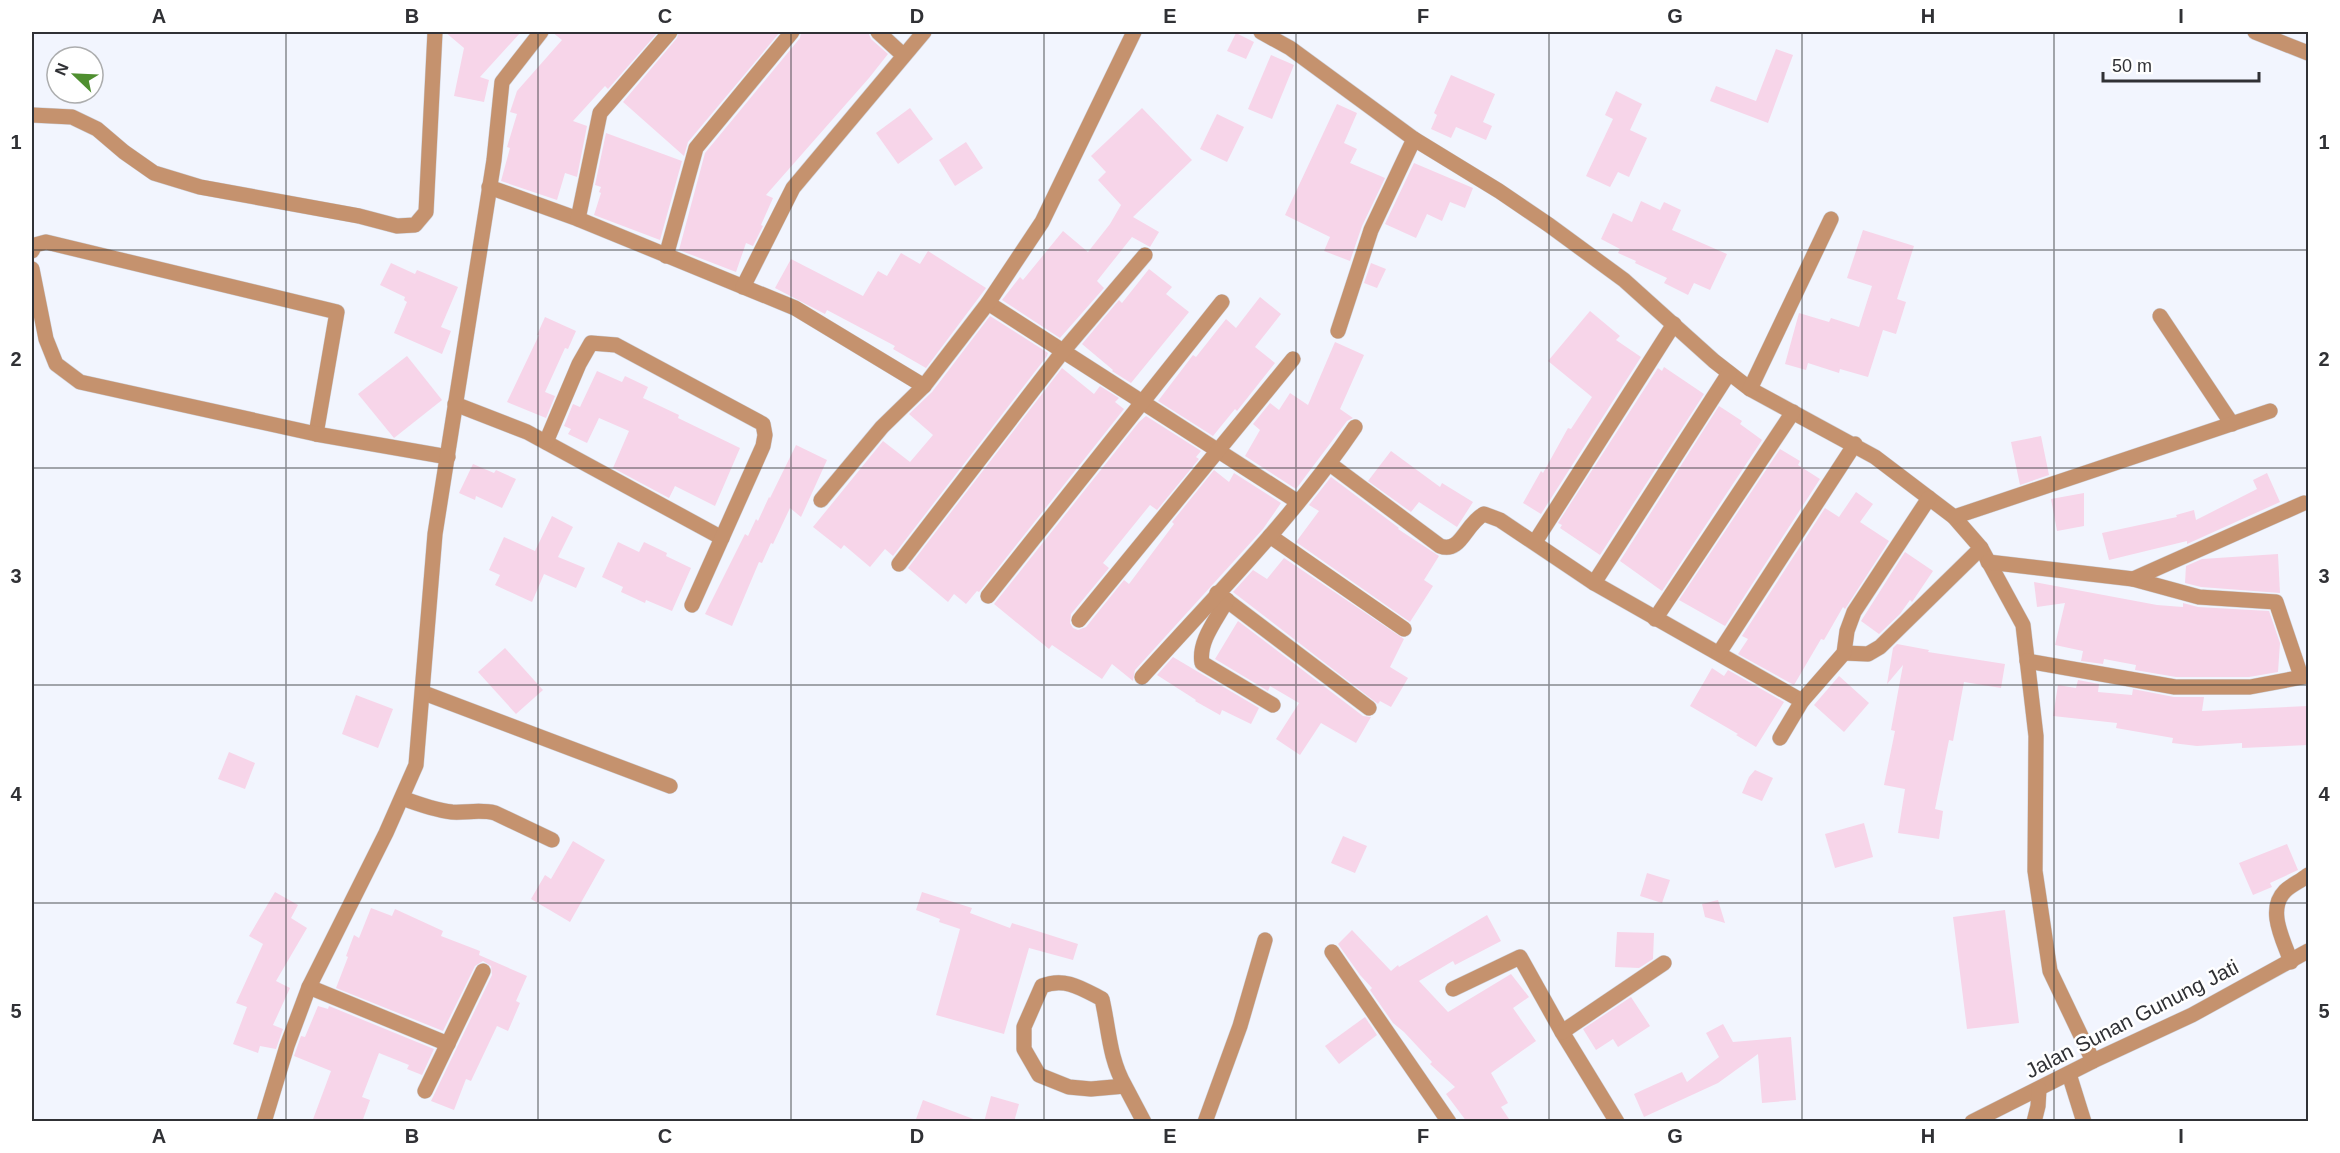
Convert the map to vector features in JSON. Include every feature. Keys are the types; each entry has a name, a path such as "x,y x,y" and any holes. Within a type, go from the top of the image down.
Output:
{"street":[{"path":"32,115 72,117 97,129 154,173 201,186 359,216 397,226 415,225 426,212 435,32"},
{"path":"264,1122 287,1046 309,987 416,765 424,693 435,534 489,187 502,82 542,32"},
{"path":"578,219 600,113 670,32"},
{"path":"666,256 696,148 792,32"},
{"path":"878,32 903,56"},
{"path":"743,287 793,188 924,32"},
{"path":"821,500 882,427 924,386 988,303 1042,222 1134,32"},
{"path":"1261,32 1290,48 1414,139 1499,191 1549,225 1624,280 1729,373 1750,388 1875,457 1954,517 1981,548 2023,625 2036,736 2035,871 2050,971 2093,1061"},
{"path":"2255,32 2308,53"},
{"path":"1338,331 1371,230 1414,139"},
{"path":"489,187 578,219 795,308 924,386"},
{"path":"1750,388 1831,219"},
{"path":"32,251 35,245 46,242 337,312 316,434"},
{"path":"899,564 1064,350 1145,255"},
{"path":"32,269 39,339 56,364 80,382 316,434 448,457"},
{"path":"987,596 1222,302"},
{"path":"988,303 1298,502"},
{"path":"2160,316 2232,424"},
{"path":"1535,543 1674,324"},
{"path":"546,442 579,364 591,343 616,345 763,424 765,435 692,605"},
{"path":"1079,620 1293,359"},
{"path":"1594,583 1729,373"},
{"path":"455,404 527,432 722,538"},
{"path":"1954,517 2270,411"},
{"path":"1655,619 1793,412"},
{"path":"1142,677 1222,597 1330,464 1355,427"},
{"path":"1719,653 1855,444"},
{"path":"1330,464 1447,549 1455,546 1474,519 1484,514 1500,520 1594,583 1802,701"},
{"path":"1780,738 1802,701 1844,653 1847,631 1854,612 1929,498"},
{"path":"2133,579 2304,503"},
{"path":"1270,536 1404,629"},
{"path":"1844,653 1868,654 1880,646 1981,548"},
{"path":"1988,562 2133,579 2199,597 2276,602 2305,676 2250,687 2175,687 2027,661"},
{"path":"1222,597 1200,653 1202,663 1273,705"},
{"path":"1222,597 1369,708"},
{"path":"424,693 670,786"},
{"path":"402,798 437,810 465,812 485,810 552,840"},
{"path":"2291,962 2276,918 2277,907 2284,892 2308,875"},
{"path":"1205,1122 1240,1026 1265,940"},
{"name":"Jalan Sunan Gunung Jati","path":"1972,1122 2093,1061 2192,1015 2308,951"},
{"path":"1332,952 1449,1122"},
{"path":"1452,989 1520,957 1562,1032 1617,1122"},
{"path":"1562,1032 1664,963"},
{"path":"425,1091 483,971"},
{"path":"1125,1086 1091,1089 1069,1087 1040,1075 1024,1049 1024,1028 1042,986 1055,981 1065,982 1102,999 1110,1048 1117,1072 1125,1086 1144,1122"},
{"path":"309,987 448,1044"},
{"path":"2069,1074 2084,1122"},
{"path":"2034,1122 2039,1089"}],"building":[{"path":"445,32 521,32 480,77 489,80 484,102 454,96 464,48"},
{"path":"552,32 658,32 608,89 605,86 573,121 587,126 577,177 565,173 557,200 501,181 510,148 507,147 517,114 510,112 517,91 562,40"},
{"path":"679,32 780,32 688,142 684,156 623,102 677,38"},
{"path":"801,32 868,32 871,39 888,54 766,195 773,198 761,225 763,226 753,246 746,243 736,272 679,250 705,153 800,38"},
{"path":"1236,33 1254,42 1246,59 1227,51"},
{"path":"1776,49 1793,55 1768,123 1710,101 1716,86 1756,101"},
{"path":"1271,55 1294,65 1272,119 1248,109"},
{"path":"1451,75 1495,94 1483,122 1492,126 1486,140 1456,127 1451,138 1431,129 1437,115 1434,113"},
{"path":"1616,91 1642,104 1630,130 1647,138 1629,177 1618,172 1610,187 1586,176 1613,119 1605,115"},
{"path":"1337,104 1357,113 1344,143 1357,149 1350,163 1385,178 1362,226 1350,261 1324,251 1330,237 1285,215"},
{"path":"910,108 933,139 898,164 876,133"},
{"path":"1142,108 1192,160 1133,217 1159,232 1150,247 1132,237 1097,281 1104,288 1060,338 1002,300 1020,277 1023,280 1063,231 1088,252 1110,224 1121,205 1098,180 1106,172 1091,156"},
{"path":"1217,114 1244,127 1227,162 1200,149"},
{"path":"606,133 682,161 660,240 594,215 601,193 599,192 601,187 595,185"},
{"path":"966,142 983,168 955,186 939,160"},
{"path":"1414,163 1473,188 1465,208 1450,202 1442,221 1427,214 1416,238 1385,224"},
{"path":"1641,201 1660,210 1664,202 1681,210 1672,230 1727,254 1710,290 1694,283 1688,295 1664,283 1667,278 1618,253 1620,249 1601,239 1613,213 1632,222"},
{"path":"1863,230 1914,246 1897,299 1906,302 1896,334 1883,330 1868,377 1840,369 1839,373 1808,363 1806,370 1785,364 1799,313 1829,322 1831,318 1859,327 1872,286 1847,278"},
{"path":"928,251 986,288 926,368 893,349 895,346 827,310 825,314 775,288 791,259 863,296 878,271 887,276 901,253 920,264"},
{"path":"391,263 415,274 417,270 458,287 441,327 451,331 442,354 394,333 407,302 404,300 405,297 380,285"},
{"path":"1371,263 1386,269 1377,288 1364,283"},
{"path":"1149,269 1172,287 1166,294 1189,312 1131,383 1112,371 1082,344 1119,300 1122,303"},
{"path":"1260,297 1281,314 1255,347 1275,363 1237,411 1235,409 1213,436 1158,401 1193,355 1196,357 1226,319 1236,328"},
{"path":"1590,311 1620,336 1616,340 1641,357 1541,514 1523,503 1568,428 1571,429 1592,397 1548,361"},
{"path":"990,316 1048,353 1047,356 893,556 885,549 870,567 844,545 841,549 813,527 883,441 910,462 933,435 909,414 932,392"},
{"path":"545,317 576,331 568,349 565,348 545,392 555,396 546,418 507,402 539,335 537,335"},
{"path":"1335,342 1364,355 1340,409 1353,418 1347,421 1296,489 1245,456 1260,430 1253,424 1270,403 1279,410 1290,393 1308,405"},
{"path":"407,356 442,400 394,438 358,394"},
{"path":"1664,367 1704,394 1600,555 1560,528 1562,525 1558,523 1658,368 1662,371"},
{"path":"1062,368 1094,394 1100,386 1119,398 1115,402 1124,409 979,592 977,591 966,604 954,594 948,602 908,568"},
{"path":"597,371 622,382 625,376 648,387 643,398 740,448 715,506 675,486 669,498 613,468 629,431 599,418 587,443 568,434 571,429 564,426 573,404 580,407"},
{"path":"1719,406 1742,421 1740,424 1762,440 1662,591 1620,561"},
{"path":"1146,416 1201,451 1196,457 1199,459 1157,510 1150,505 1103,563 1109,568 1071,614 1070,623 1073,628 1078,630 1086,627 1124,580 1129,584 1174,524 1172,522 1214,470 1229,482 1234,473 1281,503 1263,529 1135,670 1133,681 1112,664 1102,679 1052,645 1049,649 994,604"},
{"path":"2041,436 2049,475 2020,485 2011,442"},
{"path":"796,445 827,460 801,517 790,508 773,544 771,543 762,563 759,562 732,626 705,614 745,534 748,536 756,519 758,521"},
{"path":"1780,449 1800,461 1798,465 1820,479 1725,626 1679,600"},
{"path":"1391,451 1440,487 1442,483 1473,502 1457,527 1419,502 1411,512 1368,481"},
{"path":"473,464 494,473 496,470 516,479 502,508 476,496 475,500 459,493"},
{"path":"2267,473 2280,502 2187,544 2187,541 2109,560 2102,533 2177,517 2176,515 2194,510 2196,520 2257,489 2253,480"},
{"path":"1331,477 1398,529 1439,556 1424,580 1433,586 1410,622 1296,542 1319,511 1309,505"},
{"path":"1856,492 1873,504 1860,522 1889,541 1845,609 1843,607 1824,640 1821,639 1794,685 1738,654 1748,639 1742,636 1825,508 1839,517"},
{"path":"2084,493 2084,526 2057,531 2051,499"},
{"path":"552,516 573,527 558,557 585,568 576,588 544,574 532,602 495,585 500,575 489,570 504,537 535,551"},
{"path":"618,542 639,552 644,542 691,568 672,611 646,600 645,603 621,592 623,587 602,577"},
{"path":"1905,552 1933,571 1912,602 1910,600 1900,614 1879,634 1861,621"},
{"path":"2278,554 2280,593 2201,587 2185,583 2186,566 2202,559"},
{"path":"1284,558 1404,639 1390,667 1408,678 1391,707 1380,701 1378,704 1233,592 1253,570 1267,579"},
{"path":"2034,582 2157,605 2183,607 2183,603 2198,607 2269,611 2280,643 2278,672 2249,677 2176,677 2135,670 2136,665 2104,659 2103,664 2081,661 2083,651 2055,645 2065,603 2037,607"},
{"path":"1238,621 1363,716 1371,717 1356,743 1321,723 1300,755 1276,739 1299,703 1270,686 1268,691 1215,659"},
{"path":"1897,644 1929,650 1928,652 2005,664 2001,688 1964,682 1953,741 1949,740 1935,809 1943,811 1939,839 1898,833 1905,789 1884,785 1895,731 1891,730 1903,665 1887,684 1893,648"},
{"path":"505,648 543,690 516,714 478,672"},
{"path":"1173,657 1259,708 1251,724 1222,710 1220,715 1157,675"},
{"path":"1712,668 1724,676 1728,670 1784,702 1756,747 1690,706"},
{"path":"1839,676 1869,703 1844,732 1814,705"},
{"path":"2078,680 2099,684 2098,692 2132,695 2133,689 2174,697 2204,697 2202,711 2308,706 2308,745 2242,748 2242,743 2197,746 2172,743 2173,738 2116,728 2117,723 2053,716 2058,685 2076,688"},
{"path":"356,695 393,709 378,748 342,734"},
{"path":"229,752 255,763 245,789 218,779"},
{"path":"1755,770 1773,778 1762,801 1742,793"},
{"path":"1864,823 1873,857 1835,868 1825,834"},
{"path":"1343,836 1367,846 1355,873 1331,863"},
{"path":"573,841 605,860 570,922 531,899 545,875 551,879"},
{"path":"2287,844 2298,870 2270,883 2272,887 2253,895 2239,863"},
{"path":"1647,873 1670,880 1662,903 1640,896"},
{"path":"275,892 298,905 291,918 307,928 276,981 290,988 273,1025 283,1029 276,1049 260,1046 258,1053 233,1044 247,1007 236,1003 263,944 249,936"},
{"path":"922,892 972,908 970,913 1010,928 1012,923 1078,944 1073,960 1029,948 1004,1034 936,1015 960,929 939,922 940,919 916,910"},
{"path":"1718,900 1725,923 1705,917 1702,904"},
{"path":"371,908 392,916 395,909 443,931 441,936 480,951 479,955 527,976 516,1001 520,1003 508,1031 497,1026 471,1081 466,1079 454,1110 431,1101 492,975 491,966 483,961 475,966 443,1031 336,988 354,935 359,938"},
{"path":"2005,910 2019,1023 1967,1029 1953,917"},
{"path":"1487,915 1501,941 1455,965 1453,961 1419,981 1448,1012 1511,974 1529,997 1513,1008 1536,1041 1491,1073 1508,1103 1501,1107 1511,1122 1467,1122 1446,1094 1455,1087 1430,1064 1432,1062 1393,1023 1370,990 1372,988 1338,944 1352,930 1391,971"},
{"path":"1617,932 1654,933 1653,959 1639,968 1615,967"},
{"path":"1631,997 1650,1026 1618,1047 1613,1039 1596,1050 1583,1029"},
{"path":"318,1006 328,1009 329,1006 434,1049 422,1075 407,1069 409,1065 379,1053 362,1097 370,1100 362,1122 312,1122 331,1071 294,1056 301,1036 305,1037"},
{"path":"1365,1017 1377,1035 1339,1064 1325,1046"},
{"path":"1723,1024 1733,1042 1791,1037 1796,1100 1762,1103 1758,1054 1718,1083 1644,1117 1634,1094 1682,1072 1687,1082 1719,1057 1706,1033"},
{"path":"991,1096 1019,1104 1014,1122 984,1122"},
{"path":"923,1100 976,1120 975,1122 915,1122"}]}
